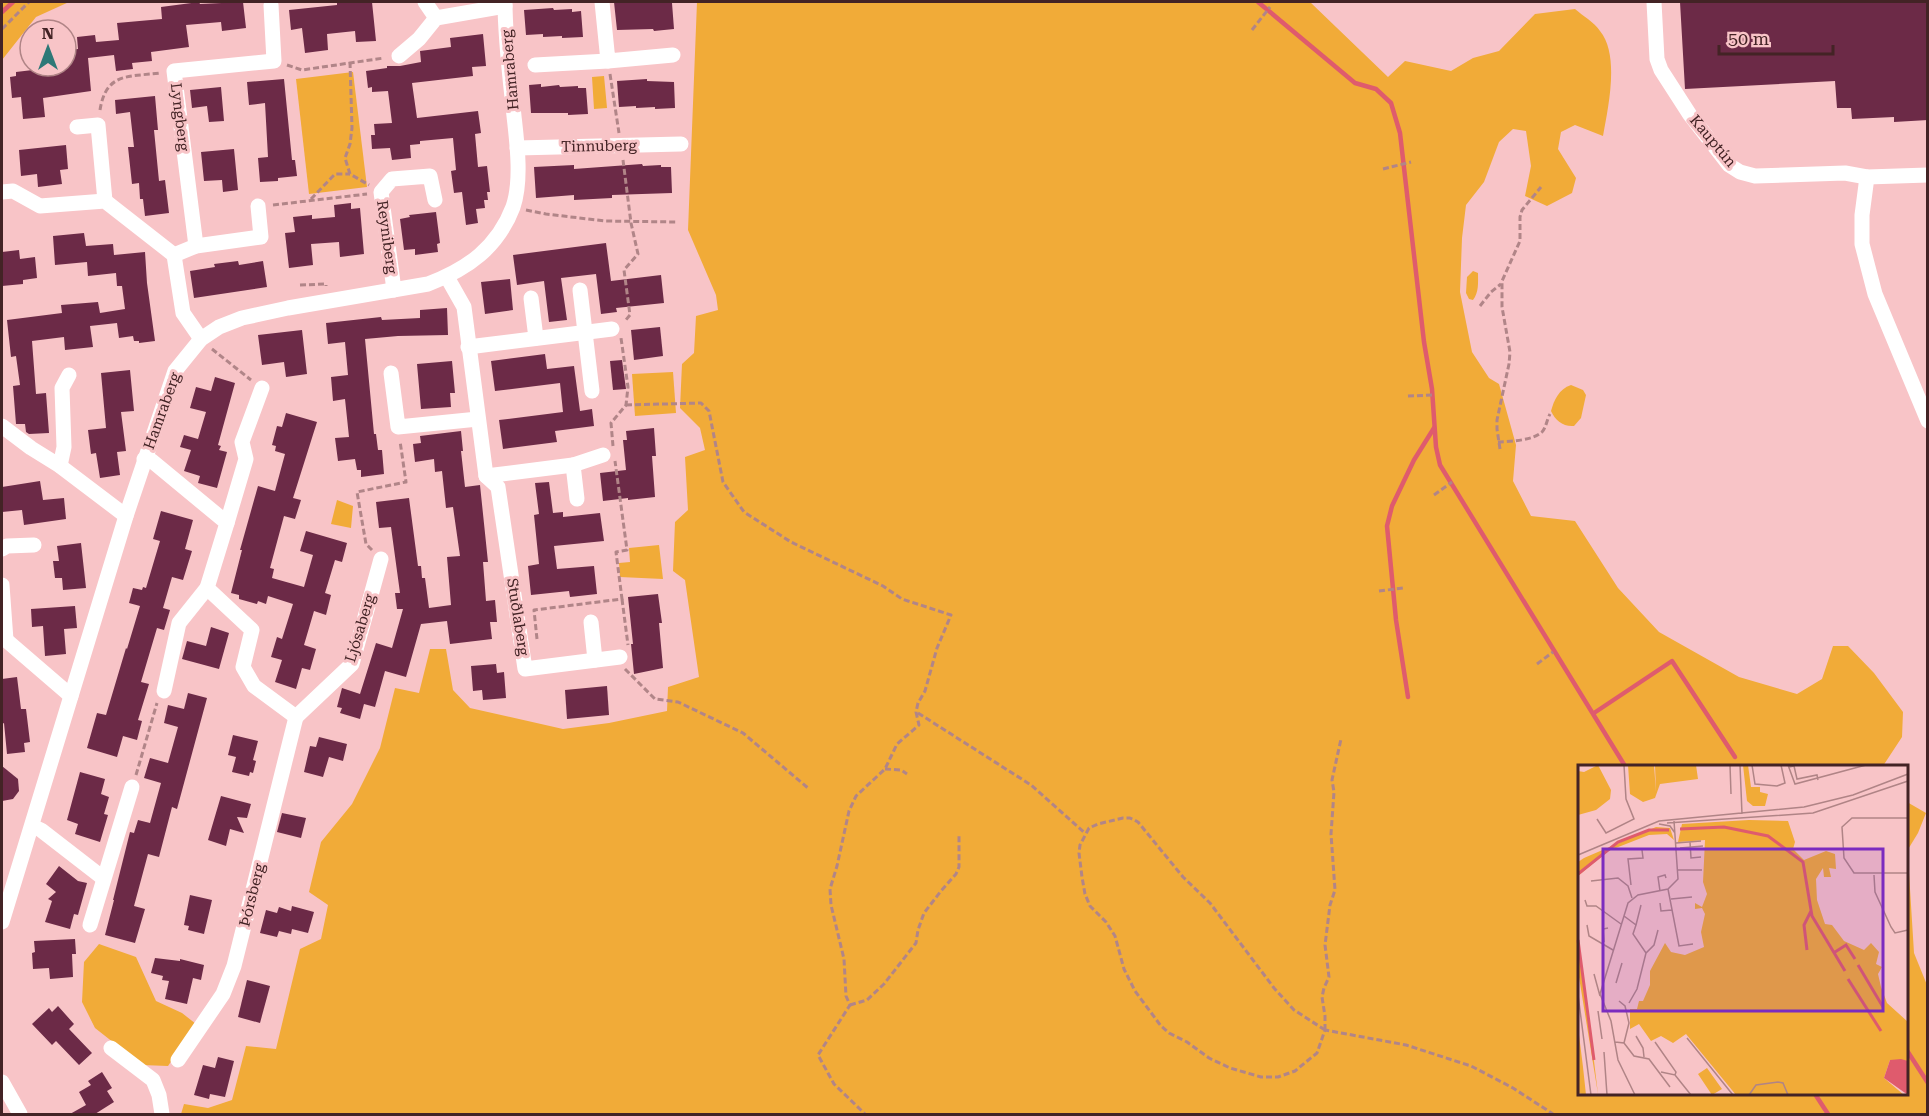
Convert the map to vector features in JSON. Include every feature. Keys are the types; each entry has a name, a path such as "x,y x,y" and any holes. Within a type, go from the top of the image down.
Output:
{"street":[{"path":"424,2 436,18"},
{"path":"602,2 608,60"},
{"name":"Kauptún","path":"1654,2 1657,59 1661,70 1690,115 1729,165 1740,172 1755,176 1845,173 1867,177 1928,175"},
{"path":"399,56 419,39 436,18 505,4"},
{"name":"Hamraberg","path":"2,922 126,516 175,371 201,339 219,327 242,318 428,284 447,277 471,263 497,238 513,205 518,169 505,4"},
{"path":"271,5 274,61"},
{"path":"536,65 673,56"},
{"name":"Lyngberg","path":"196,246 174,71 274,61"},
{"path":"77,127 98,125 105,201"},
{"name":"Tinnuberg","path":"517,148 681,144"},
{"name":"Reyniberg","path":"394,290 381,192 392,179 430,176 435,200"},
{"path":"1867,177 1862,215 1862,244 1875,294 1928,421"},
{"path":"2,192 13,191 40,206 105,201 174,255 183,313 201,339"},
{"path":"174,255 196,246 261,237 258,206"},
{"name":"Stuðlaberg","path":"447,277 464,307 486,476 498,487 525,669 625,656"},
{"path":"580,290 592,391"},
{"path":"531,298 536,338"},
{"path":"468,347 585,332 618,331"},
{"path":"391,373 398,427 478,419"},
{"path":"60,466 64,447 62,388 69,375"},
{"path":"164,692 179,623 207,588 246,459 242,442 262,388"},
{"path":"2,426 126,516"},
{"path":"486,476 573,465 603,455"},
{"path":"144,459 152,461 227,523"},
{"path":"573,465 577,499"},
{"path":"2,549 6,546 34,545"},
{"name":"Ljósaberg","path":"296,717 352,664 381,559"},
{"path":"2,585 4,640 71,696"},
{"path":"207,588 252,630 243,667 254,686 296,717"},
{"path":"591,622 595,660"},
{"name":"Þórsberg","path":"178,1060 223,994 234,966 296,717"},
{"path":"90,926 132,787"},
{"path":"32,826 41,830 103,878"},
{"path":"111,1048 153,1080 159,1095 162,1114"},
{"path":"2,1082 20,1114"}],"path":[{"path":"2,29 29,2"},
{"path":"1252,30 1270,6"},
{"path":"274,61 302,70 399,56"},
{"path":"608,60 638,254 624,270 630,315 618,331 628,387 626,405 611,423 627,550 616,552 622,599 625,668 655,699 678,702 743,733 808,788"},
{"path":"350,62 352,128 345,158 350,174"},
{"path":"98,125 102,98 108,86 120,78 174,71"},
{"path":"1383,169 1411,162"},
{"path":"309,200 336,174 350,174 381,192"},
{"path":"1500,449 1497,420 1510,352 1504,328 1502,283 1506,269 1520,241 1522,210 1541,187"},
{"path":"258,206 381,192"},
{"path":"513,205 546,214 632,223 677,222"},
{"path":"1480,306 1502,283"},
{"path":"201,339 262,388"},
{"path":"1408,396 1433,395"},
{"path":"626,405 701,403 709,411 723,482 744,512 791,542 883,586 902,599 951,615 937,648 925,691 918,703 916,712 919,725 897,744 885,769 856,796 849,811 830,889 831,905 844,959 846,996 850,1005"},
{"path":"1498,442 1516,441 1540,433 1545,428 1545,422 1550,414"},
{"path":"381,559 366,544 357,492 406,482 398,427"},
{"path":"1434,495 1452,482"},
{"path":"1378,591 1403,588"},
{"path":"541,667 534,610 622,599"},
{"path":"1537,664 1553,652"},
{"path":"132,787 158,699 164,692"},
{"path":"916,712 1031,785 1085,833"},
{"path":"1341,739 1332,780 1334,792 1331,834 1335,890 1330,905 1325,945 1329,977 1322,997 1325,1030 1317,1053 1294,1071 1278,1077 1261,1077 1230,1068 1169,1033 1151,1014 1135,991 1125,969 1115,936 1106,922 1090,906 1084,894 1079,854 1080,845 1089,828 1130,818 1138,822 1183,877 1210,903 1274,988 1294,1010 1325,1030 1406,1045 1461,1062 1513,1088 1553,1114"},
{"path":"885,769 901,770 906,774"},
{"path":"866,1114 834,1084 818,1054 850,1005 867,1000 876,992 916,943 924,913 956,874 959,867 959,836"}],"shaded area":[{"path":"2,2 69,2 35,18 18,18 18,40 2,60"},
{"path":"697,2 1310,2 1388,77 1405,61 1451,71 1473,58 1499,51 1535,14 1575,9 1595,25 1606,41 1610,54 1611,82 1603,136 1575,125 1561,132 1558,149 1576,178 1572,193 1547,206 1525,196 1531,166 1526,131 1513,129 1499,142 1484,182 1466,205 1460,292 1472,352 1489,378 1499,384 1516,445 1513,481 1531,516 1575,521 1618,588 1659,632 1739,677 1797,694 1822,679 1833,646 1848,646 1874,673 1903,712 1902,737 1884,765 1578,765 1578,1095 1908,1095 1908,872 1914,953 1927,985 1927,1114 181,1114 184,1104 208,1108 232,1100 246,1046 276,1049 300,949 321,939 328,905 309,892 321,842 352,804 380,748 395,688 419,693 430,649 446,649 453,690 470,708 563,729 609,723 667,711 668,687 699,677 685,580 673,571 675,522 688,510 685,457 705,450 700,428 680,408 682,364 694,353 696,316 718,310 716,295 688,230"},
{"path":"353,72 367,187 309,194 296,79"},
{"path":"604,76 607,108 594,109 592,77"},
{"path":"1473,271 1478,273 1478,280 1473,300 1469,299 1466,293 1467,277"},
{"path":"673,372 676,413 635,416 632,374"},
{"path":"1571,385 1583,390 1586,395 1581,418 1574,426 1560,422 1551,411 1558,395"},
{"path":"337,500 353,506 351,528 331,524"},
{"path":"659,545 663,579 620,577 619,563 630,562 629,548"},
{"path":"1908,803 1926,813 1908,849"},
{"path":"99,944 136,957 156,1001 182,1013 196,1024 168,1066 142,1065 95,1028 82,1002 84,962"}],"building":[{"path":"199,2 200,4 243,2 246,28 222,31 221,22 186,25 189,47 151,52 152,61 132,63 133,69 116,71 114,55 88,58 91,91 43,98 45,117 23,119 21,97 12,98 10,77 16,76 16,72 18,72 18,78 78,78 78,37 95,35 96,42 119,40 117,23 162,19 161,7"},
{"path":"372,2 376,41 356,42 355,31 327,34 328,50 305,53 302,28 291,30 289,10"},
{"path":"614,2 672,3 674,29 617,30"},
{"path":"1680,2 1928,2 1928,120 1894,122 1894,117 1852,119 1851,108 1837,108 1835,81 1685,89"},
{"path":"553,8 554,10 572,9 572,12 581,11 583,37 526,35 524,10"},
{"path":"483,34 486,66 472,67 473,76 412,83 417,118 478,111 481,133 475,134 478,167 487,166 490,192 487,192 488,200 484,200 485,208 476,209 478,223 466,225 462,192 454,193 451,171 456,170 453,138 420,141 420,144 410,145 411,158 392,160 390,148 372,149 371,135 375,135 374,124 392,123 388,91 372,92 372,87 368,88 366,71 421,62 420,51 451,47 450,38"},
{"path":"284,79 292,160 295,160 297,176 278,178 278,181 260,182 258,158 268,157 265,103 249,105 247,82"},
{"path":"647,79 647,81 674,82 675,108 619,107 617,81"},
{"path":"541,84 541,87 559,85 560,87 586,88 588,114 531,113 529,85"},
{"path":"221,87 224,121 209,122 207,106 192,108 190,90"},
{"path":"155,96 158,130 154,130 159,181 165,180 169,213 145,216 143,199 140,199 139,183 132,184 128,147 134,147 130,112 116,114 115,100"},
{"path":"66,145 68,169 60,170 62,184 38,187 37,174 21,176 19,150"},
{"path":"234,149 238,190 223,192 222,180 204,181 201,152"},
{"path":"642,164 643,166 671,167 672,193 612,195 612,198 574,200 574,195 536,198 534,167 574,165 574,169"},
{"path":"351,203 351,209 360,208 364,254 340,257 339,242 311,244 313,265 289,268 285,233 295,232 293,217 312,215 312,219 335,217 334,205"},
{"path":"436,212 440,243 437,244 438,252 415,255 415,249 404,250 400,219 410,217 409,215"},
{"path":"84,233 86,246 113,244 114,255 145,252 155,341 139,343 139,341 134,341 133,336 119,338 117,323 90,326 93,347 65,350 64,337 32,341 36,394 46,393 49,433 29,434 26,432 25,424 16,424 13,386 20,385 16,356 11,357 7,320 62,313 61,305 98,302 100,313 125,309 122,286 117,286 116,273 88,276 87,262 55,265 53,236"},
{"path":"606,243 611,281 661,275 664,303 616,308 617,312 601,314 596,274 561,278 567,320 549,322 544,281 517,285 513,255"},
{"path":"19,250 20,259 35,257 37,278 23,280 23,284 2,286 2,252"},
{"path":"238,261 239,265 263,261 267,287 194,298 190,271 215,267 214,264"},
{"path":"510,279 513,310 485,314 481,282"},
{"path":"447,308 448,335 365,339 374,434 376,434 378,450 382,450 384,474 361,477 361,470 357,470 355,459 338,461 335,438 349,437 345,399 333,401 331,377 348,375 345,342 328,344 326,323 381,317 382,320 420,318 420,310"},
{"path":"660,327 663,356 634,360 631,330"},
{"path":"302,330 307,374 286,377 284,362 262,365 258,335"},
{"path":"545,354 547,369 574,366 580,411 592,409 594,426 555,431 557,442 503,449 499,420 563,412 560,383 495,391 491,361"},
{"path":"622,360 626,389 613,390 610,361"},
{"path":"452,361 455,393 450,393 451,407 421,409 417,364"},
{"path":"130,370 134,411 121,412 126,451 117,452 120,475 100,478 96,453 91,454 88,430 106,428 101,373"},
{"path":"215,377 235,383 218,445 221,446 219,450 227,452 217,488 198,483 200,476 184,471 191,450 180,447 184,435 198,439 206,412 190,408 196,387 211,391"},
{"path":"286,413 317,422 293,498 301,500 295,519 284,516 270,568 274,569 272,578 304,587 313,555 300,551 306,531 347,543 342,562 335,560 325,593 331,595 326,615 314,611 304,645 316,649 310,670 302,668 296,689 275,682 282,660 271,657 277,637 282,639 293,604 268,596 266,604 258,601 257,604 239,599 239,595 231,593 258,486 275,491 285,454 275,451 276,446 272,445 277,426 282,427"},
{"path":"654,428 656,456 652,456 655,497 603,501 600,473 626,470 623,440 627,440 626,431"},
{"path":"461,431 465,487 480,485 488,562 483,562 486,601 495,600 497,622 490,622 492,639 450,644 447,621 421,624 406,677 385,671 375,707 364,704 360,719 340,713 342,708 337,707 342,688 360,694 376,643 392,648 403,609 397,609 395,593 400,593 391,527 379,528 376,502 409,498 418,566 421,566 422,578 425,578 429,608 451,605 447,557 460,556 453,507 446,508 442,471 435,472 434,459 415,462 413,444 421,443 420,436"},
{"path":"40,481 43,500 64,498 66,519 24,525 22,510 2,512 2,487"},
{"path":"549,482 553,513 563,512 563,517 600,513 604,541 554,546 557,569 594,566 597,594 570,597 569,591 531,595 528,566 539,564 534,515 539,514 535,483"},
{"path":"161,511 193,520 185,549 192,551 183,580 172,577 163,608 170,610 164,630 157,628 141,682 149,684 138,720 142,721 137,740 123,736 117,757 87,748 97,713 106,715 127,649 140,606 129,603 133,588 142,590 143,587 146,588 160,541 153,539"},
{"path":"81,543 86,588 63,590 62,578 55,578 53,561 59,561 57,546"},
{"path":"658,594 662,623 659,623 663,668 634,674 628,597"},
{"path":"75,606 77,628 64,629 66,654 45,656 43,626 32,627 31,609"},
{"path":"211,627 229,633 219,669 182,659 187,641 206,646"},
{"path":"496,664 497,673 504,672 506,698 483,700 482,690 473,691 471,666"},
{"path":"17,677 21,709 26,709 30,742 24,743 25,752 7,754 4,723 2,724 2,679"},
{"path":"607,686 609,715 567,719 565,690"},
{"path":"188,693 207,698 177,809 172,807 159,857 148,854 134,906 145,909 135,943 105,935 130,832 134,833 138,820 150,823 161,783 144,778 150,758 168,763 178,727 164,723 168,705 184,709"},
{"path":"233,735 258,741 253,760 256,761 253,773 250,772 249,776 232,772 236,757 228,755"},
{"path":"319,737 347,744 343,761 329,757 323,777 304,772 310,746 316,747"},
{"path":"2,766 18,779 19,791 13,799 2,801"},
{"path":"80,772 105,779 101,794 109,797 104,814 108,815 100,842 75,834 78,824 67,820"},
{"path":"221,796 251,804 247,818 237,817 244,833 230,829 226,846 208,840"},
{"path":"282,813 306,818 301,838 277,832"},
{"path":"59,866 78,881 87,883 78,915 74,914 70,929 45,922 52,901 48,899 56,892 46,884"},
{"path":"190,895 212,900 204,934 188,930 189,926 184,925"},
{"path":"292,906 314,912 308,933 292,929 291,934 279,931 277,937 260,933 266,910 277,913 279,907 291,911"},
{"path":"75,939 76,954 72,954 73,977 50,979 49,968 33,969 34,941"},
{"path":"155,958 180,961 180,959 204,965 201,980 193,978 187,1004 165,999 169,981 162,980 163,976 151,973"},
{"path":"247,980 270,986 260,1023 238,1017"},
{"path":"58,1006 74,1024 69,1029 92,1053 79,1065 56,1041 52,1045 32,1024 49,1008 52,1012"},
{"path":"218,1057 234,1061 225,1097 210,1094 209,1099 194,1095 203,1065 215,1068"},
{"path":"102,1072 112,1088 107,1091 114,1102 95,1114 70,1114 86,1105 79,1092 91,1085 88,1081"}],"waterway":[{"path":"2,12 13,2"},
{"path":"1258,2 1355,83 1376,89 1391,103 1400,133 1424,342 1432,389 1436,447 1440,465 1624,765"},
{"path":"1408,697 1396,620 1387,526 1392,506 1414,460 1434,428"},
{"path":"1594,713 1672,661 1735,757"},
{"path":"1908,1052 1928,1083"},
{"path":"1816,1095 1828,1114"}]}
